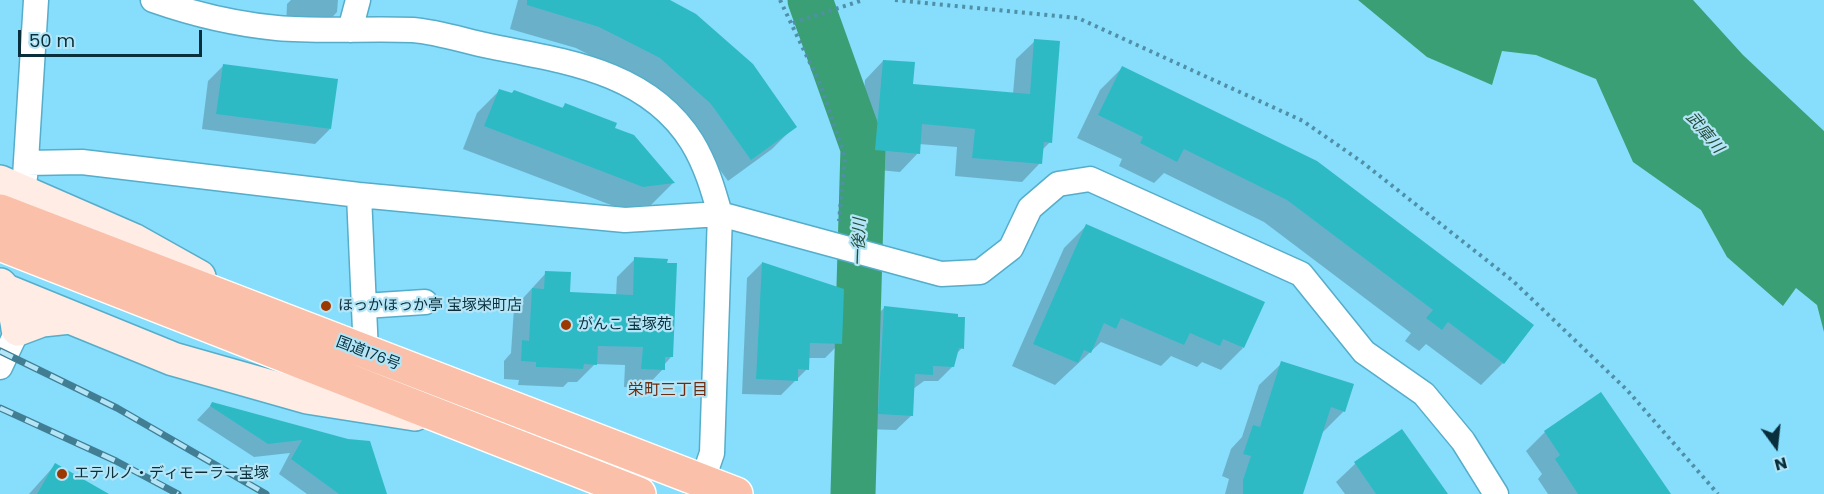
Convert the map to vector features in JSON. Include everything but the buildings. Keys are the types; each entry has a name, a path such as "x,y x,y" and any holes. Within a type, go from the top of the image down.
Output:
{"highway":[{"name":"国道176号","path":"13,187 262,313 701,487 736,494"},
{"name":"国道176号","path":"0,244 453,419 639,494"}],"street":[{"path":"13,187 27,120 36,0"},
{"path":"153,0 194,15 265,26 415,30 561,60 610,74 643,93 672,118 692,142 711,181 720,214 712,453 701,487"},
{"path":"350,30 358,0"},
{"path":"13,187 82,162 359,195 625,220 720,214 941,274 980,272 1011,248 1030,208 1058,184 1090,180 1301,274 1364,352 1424,394 1463,441 1496,494"},
{"path":"359,195 366,353"},
{"path":"3,288 173,359 307,397 453,419"},
{"path":"0,367 18,330 16,312 3,288"},
{"path":"364,306 426,302"},
{"path":"18,330 42,320 70,317"}],"path":[{"path":"780,0 793,23 821,86 845,157 842,247"},
{"path":"793,23 863,0"},
{"path":"895,0 1078,18 1303,122 1362,162 1512,281 1627,390 1718,494"}],"water":[{"name":"武庫川","path":"1358,0 1693,0 1743,55 1824,131 1824,332 1817,305 1796,288 1783,306 1727,257 1701,210 1633,162 1596,79 1536,55 1502,51 1492,85 1427,57"}],"waterway":[{"name":"一後川","path":"810,0 863,148 853,494"}],"railway":[{"path":"0,351 117,408 266,494"},
{"path":"0,408 116,461 178,494"}],"place":[{"name":"ほっかほっか亭 宝塚栄町店","path":"326,306"},
{"name":"がんこ 宝塚苑","path":"566,325"},
{"name":"エテルノ・ディモーラー宝塚","path":"62,474"}],"district":[{"name":"栄町三丁目","path":"668,391"}]}
